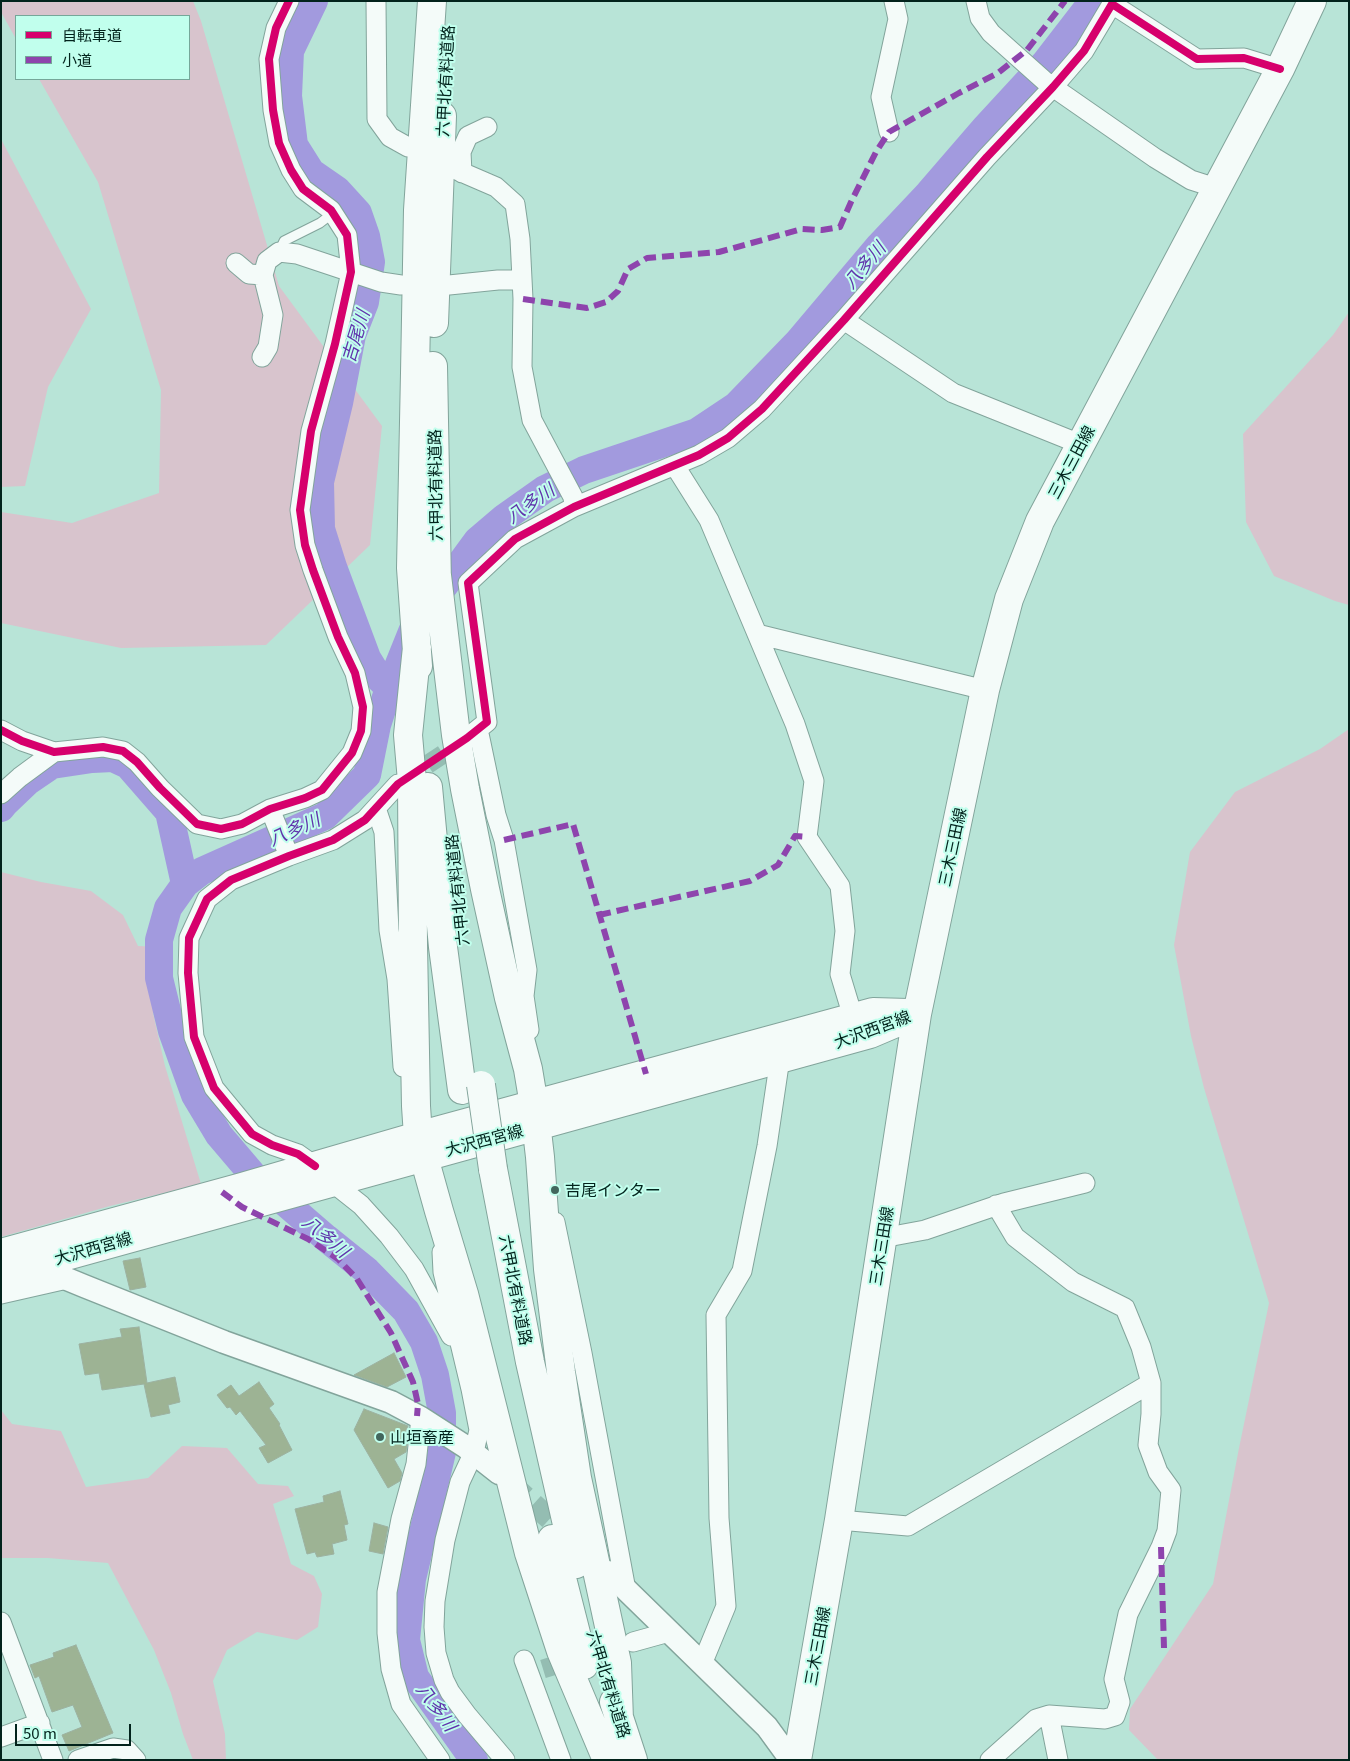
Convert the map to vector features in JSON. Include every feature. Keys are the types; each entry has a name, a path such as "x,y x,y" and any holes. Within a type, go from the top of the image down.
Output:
{"main road":[{"name":"六甲北有料道路","path":"432,1 418,230 412,568 438,895 472,1088 510,1357 535,1473 579,1646 612,1760"},
{"name":"六甲北有料道路","path":"450,1 443,100 433,361 436,567 446,788 472,1088"},
{"name":"三木三田線","path":"797,1760 838,1520 917,1014 985,690 1009,598 1040,521 1280,69 1312,1"},
{"path":"436,567 456,735 465,789 503,971 528,1069 540,1157 548,1269 561,1372 577,1478 617,1663 619,1720"},
{"path":"417,647 408,735 412,782 416,1106 421,1146 464,1294 529,1553 561,1650 607,1760"},
{"name":"大沢西宮線","path":"1,1253 323,1178 421,1146 535,1115 853,1017 873,1012 917,1014"},
{"name":"大沢西宮線","path":"535,1115 780,1058 870,1034 917,1014"},
{"name":"六甲北有料道路","path":"484,1171 592,1629 633,1760"},
{"name":"大沢西宮線","path":"1,1274 250,1195"}],"street":[{"path":"1,730 22,741 54,752 103,746 123,751 137,762 160,788 197,824 221,829 242,824 322,790 352,753 361,731 363,707 355,673 338,637 312,570 305,545 300,510 311,432 355,273 347,235 333,213 303,189 291,170 279,143 273,110 269,59 276,28 289,1"},
{"path":"376,1 377,118 390,137 408,147"},
{"path":"889,132 881,98 898,19 894,1"},
{"path":"976,1 980,18 991,33 1050,85 1154,158 1191,180 1216,188"},
{"path":"528,1069 530,1041 524,996 527,970 504,840 473,734 487,722 468,583 514,539 573,502 675,466 699,455 728,438 762,410 844,320 1050,85 1084,51 1112,4 1197,59 1244,58 1280,69"},
{"path":"487,126 468,136 461,152 457,170 496,187 515,204 520,239 522,280 522,367 532,420 573,502"},
{"path":"262,357 268,347 273,315 263,274 267,261 279,252 297,254 381,282 402,285"},
{"path":"236,263 248,274 263,274"},
{"path":"449,285 498,280 522,280"},
{"path":"844,320 953,393 1080,444"},
{"path":"675,466 710,520 795,724 814,781 807,837 840,886 845,931 840,974 853,1017"},
{"path":"757,634 985,690"},
{"path":"1,794 20,777 54,752"},
{"path":"398,784 365,820 333,840 288,854 231,880 207,899 188,938 188,973 194,1037 214,1088 252,1134 272,1145 298,1154 323,1178 361,1205 389,1236 414,1269 448,1329 469,1381"},
{"path":"376,808 384,832 389,930 397,979 404,1090 421,1146"},
{"path":"271,811 288,854"},
{"path":"702,1664 726,1606 719,1518 716,1315 742,1271 767,1146 780,1058"},
{"path":"540,1157 582,1353 626,1590"},
{"path":"882,1238 925,1230 996,1205 1086,1183"},
{"path":"990,1760 1036,1719 1049,1715 1105,1719 1115,1716 1120,1702 1114,1679 1128,1614 1167,1531 1171,1490 1158,1472 1148,1445 1151,1383 1141,1347 1125,1308 1073,1282 1015,1237 996,1205"},
{"path":"439,1211 443,1272 479,1430 470,1449 445,1540 434,1601 436,1652 444,1680 450,1692 505,1760"},
{"path":"43,1262 67,1279 224,1342 391,1402 421,1418 470,1449 499,1473"},
{"path":"1,1294 67,1279"},
{"path":"838,1520 908,1526 1151,1383"},
{"path":"421,1418 416,1464 401,1519 387,1592 387,1633 391,1669 401,1704 440,1760"},
{"path":"608,1572 767,1727 792,1760"},
{"path":"1,1622 7,1656 40,1723 53,1760"},
{"path":"633,1642 669,1632"},
{"path":"532,1667 561,1760"},
{"path":"1049,1715 1058,1760"},
{"path":"1,1737 40,1723"},
{"path":"78,1760 113,1748 127,1750 136,1760"}],"lane":[{"path":"279,252 284,241 320,223 333,213"}],"shaded area":[{"path":"1,1 193,1 201,21 279,286 382,426 370,545 266,645 121,648 1,623 1,512 72,523 159,493 161,390 98,182 40,80 190,80 190,15 15,15 15,37 1,12"},
{"path":"1,139 91,309 48,387 25,486 1,487"},
{"path":"1349,312 1349,605 1274,576 1246,522 1243,434 1333,335"},
{"path":"1349,729 1349,1760 1158,1760 1129,1730 1130,1709 1213,1584 1269,1303 1204,1088 1191,1036 1174,945 1190,852 1235,792 1320,749"},
{"path":"1,872 41,882 91,891 123,915 138,946 161,947 153,1013 165,1066 201,1184 110,1206 1,1237"},
{"path":"1,1410 12,1424 61,1431 86,1487 148,1478 182,1446 227,1448 258,1484 288,1486 294,1496 273,1504 291,1564 314,1576 322,1594 318,1627 297,1640 257,1632 227,1650 213,1681 225,1734 226,1760 193,1760 171,1693 154,1650 108,1563 48,1558 1,1558"}],"building":[{"path":"140,1258 146,1287 130,1290 123,1261"},
{"path":"139,1327 147,1383 175,1377 180,1402 168,1405 170,1413 151,1417 144,1384 102,1390 99,1373 85,1375 79,1344 122,1337 120,1329"},
{"path":"394,1353 406,1377 387,1387 354,1375"},
{"path":"259,1382 274,1404 269,1408 280,1424 292,1450 268,1463 259,1448 266,1445 240,1411 236,1415 230,1407 227,1408 217,1395 231,1385 239,1396"},
{"path":"364,1409 408,1426 404,1434 407,1443 406,1452 394,1459 402,1473 400,1481 388,1488 354,1430"},
{"path":"340,1491 348,1524 344,1525 347,1540 332,1544 334,1554 317,1557 315,1552 307,1554 295,1509 324,1502 323,1496"},
{"path":"374,1523 388,1527 383,1554 369,1551"},
{"path":"76,1645 113,1733 69,1751 62,1735 82,1727 73,1705 52,1712 39,1676 35,1678 30,1665 54,1657 53,1653"}],"waterway":[{"name":"吉尾川","path":"314,1 290,51 288,96 294,145 311,172 337,190 358,213 366,236 371,262 365,302 352,335 339,403 320,482 321,529 367,658 380,679 389,688"},
{"name":"八多川","path":"474,1760 415,1677 406,1640 412,1579 442,1452 442,1413 435,1375 424,1342 406,1311 367,1271 253,1175 219,1135 195,1095 172,1031 159,978 159,940 168,908 185,884 202,871 325,816 367,775 377,725 387,694 414,627 477,541 504,518 545,489 584,470 697,432 736,406 798,342 879,246 1045,63 1093,1"},
{"path":"1,808 27,782 52,765 113,758 128,765 169,812 185,884"}],"tunnel":[{"path":"404,780 466,739"},
{"path":"509,1482 574,1541"},
{"path":"543,1669 625,1644"}],"marked path":[{"path":"523,299 587,308 606,302 618,291 628,269 647,258 719,252 802,229 822,230 840,227 876,152 889,132 998,73 1027,50 1065,1"},
{"path":"504,840 573,824 646,1074"},
{"path":"599,915 750,881 778,865 795,836 807,837"},
{"path":"222,1192 242,1207 308,1239 338,1259 357,1279 391,1333 413,1382 418,1404 417,1416"},
{"path":"1161,1547 1164,1648"}],"cycle path":[{"path":"1,730 22,741 54,752 103,747 123,751 137,762 160,788 197,824 221,829 242,824 270,809 305,798 322,790 352,753 361,731 363,707 355,673 338,637 313,570 305,545 300,510 311,431 335,344 351,272 347,235 331,210 303,189 291,170 279,143 273,110 269,59 276,28 289,1"},
{"path":"315,1166 298,1154 272,1145 252,1134 214,1088 194,1037 188,973 189,938 207,899 231,880 333,840 365,820 398,784 467,738 487,722 468,583 515,539 574,507 699,455 728,438 762,409 844,320 987,157 1053,87 1084,51 1112,4 1197,59 1244,58 1280,69"}],"place":[{"name":"吉尾インター","path":"555,1190"},
{"name":"山垣畜産","path":"380,1437"}]}
